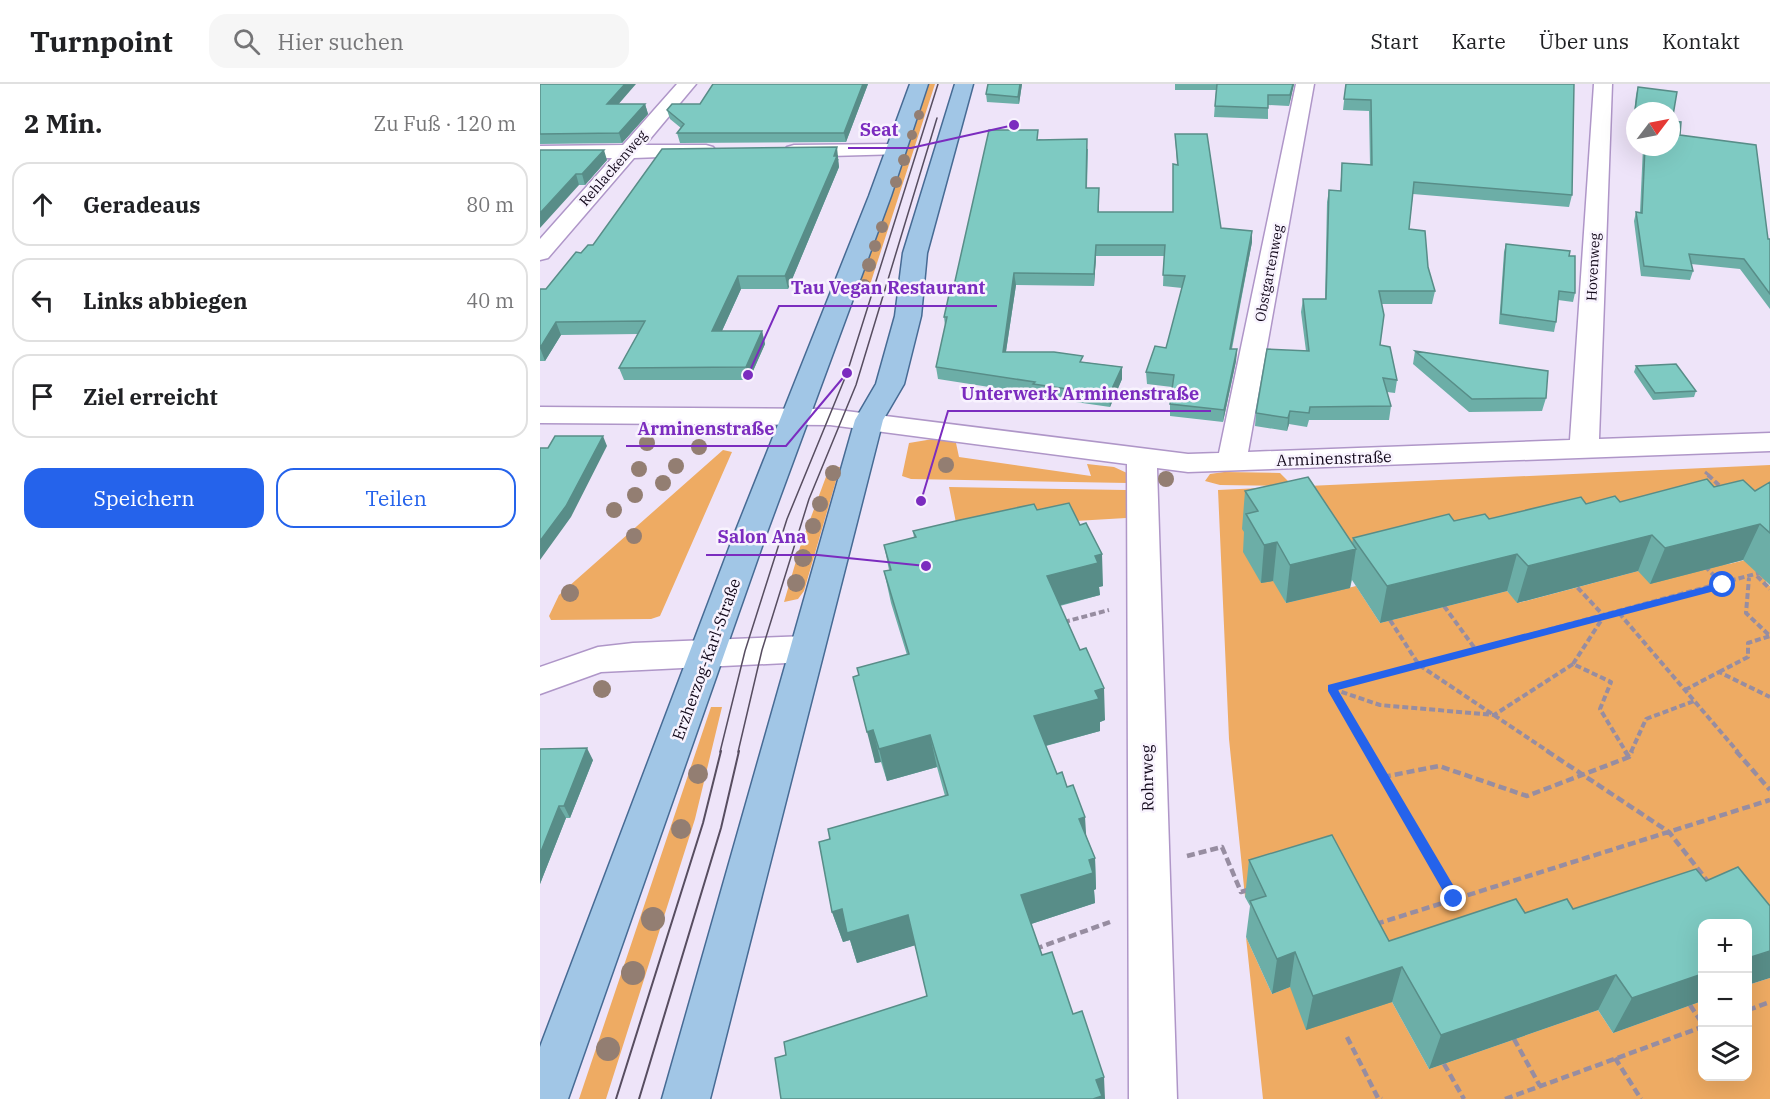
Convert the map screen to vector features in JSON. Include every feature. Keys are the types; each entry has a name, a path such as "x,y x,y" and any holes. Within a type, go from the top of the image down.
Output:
{"main road":[{"name":"Erzherzog-Karl-Straße","path":"544,1099 919,84"},
{"path":"686,1099 869,420 890,384 908,316 915,253 964,84"}],"street":[{"name":"Rehlackenweg","path":"540,253 687,84"},
{"name":"Obstgartenweg","path":"1232,461 1305,84"},
{"name":"Hovenweg","path":"1584,450 1603,84"},
{"path":"771,151 896,150"},
{"path":"540,152 723,151"},
{"name":"Arminenstraße","path":"540,415 796,416 869,420 1188,464 1770,442"},
{"name":"Rohrweg","path":"1142,458 1153,1099"},
{"path":"540,681 598,660 709,652 807,649"}],"path":[{"path":"1677,446 1723,489"},
{"path":"1703,563 1723,585"},
{"path":"1332,688 1757,576 1770,570"},
{"path":"1757,576 1770,589"},
{"path":"1684,690 1748,657 1748,643 1770,636 1746,613 1749,578"},
{"path":"1578,587 1604,616"},
{"path":"1058,623 1144,600"},
{"path":"1444,606 1476,650"},
{"path":"1619,612 1770,790"},
{"path":"1332,688 1380,705 1494,715 1573,664 1604,616"},
{"path":"1390,620 1419,665 1669,832 1712,887"},
{"path":"1573,664 1611,682 1600,709 1629,757"},
{"path":"1719,672 1770,697"},
{"path":"1332,688 1454,899"},
{"path":"1383,777 1439,766 1527,796 1581,773 1629,757 1646,719 1694,701"},
{"path":"1368,926 1770,800"},
{"path":"1222,847 1241,892 1252,888"},
{"path":"1033,950 1150,907"},
{"path":"1752,1009 1770,1002"},
{"path":"1690,1005 1698,1018"},
{"path":"1505,1099 1698,1027"},
{"path":"1347,1037 1378,1098 1382,1099"},
{"path":"1514,1039 1540,1086"},
{"path":"1615,1058 1641,1099"},
{"path":"1444,1064 1464,1099"}],"shaded area":[{"path":"924,84 935,84 868,291 854,291"},
{"path":"939,438 956,443 959,457 1091,476 1087,464 1114,467 1127,473 1128,483 911,479 902,476 909,443"},
{"path":"723,450 732,452 660,616 651,619 551,620 549,616 559,595"},
{"path":"1770,465 1770,508 1276,580 1286,603 1356,586 1380,623 1507,591 1518,603 1638,571 1729,564 1757,557 1770,570 1766,582 1770,586 1770,958 1752,930 1752,919 1740,919 1717,904 1402,982 1325,872 1245,897 1229,739 1218,490"},
{"path":"830,466 840,467 804,591 798,599 784,602 801,544"},
{"path":"1280,473 1293,486 1220,485 1205,481 1210,474"},
{"path":"949,487 1126,490 1126,518 957,528"},
{"path":"711,707 722,707 695,819 606,1099 579,1099"},
{"path":"1246,937 1272,994 1290,987 1392,1002 1429,1069 1598,1010 1613,1033 1698,1002 1698,1081 1752,1081 1752,984 1770,978 1770,1099 1263,1099"}],"building":[{"path":"540,84 625,84 607,104 645,104 619,133 540,134"},
{"path":"713,84 863,84 844,133 677,133 684,124 667,110 672,104 700,104"},
{"path":"988,84 1020,84 1018,97 986,94"},
{"path":"1217,84 1293,84 1290,95 1268,95 1268,108 1215,106"},
{"path":"1346,84 1574,84 1572,195 1414,182 1409,229 1425,231 1428,267 1435,291 1379,291 1384,315 1380,345 1390,347 1397,380 1383,378 1391,406 1310,407 1309,413 1290,411 1288,418 1256,413 1267,349 1309,351 1303,299 1326,299 1329,190 1341,191 1342,163 1372,165 1371,100 1344,99"},
{"path":"1638,87 1677,92 1675,102 1636,102"},
{"path":"989,130 1038,130 1037,140 1087,139 1086,188 1099,188 1098,212 1173,212 1173,164 1178,165 1175,134 1207,134 1221,228 1252,231 1230,349 1237,349 1224,410 1170,404 1174,375 1146,372 1155,346 1166,348 1185,276 1163,275 1165,245 1096,245 1094,274 1014,273 1003,352 1054,352 1083,356 1080,362 1122,367 1109,395 936,367 947,317 944,317 950,290 953,290"},
{"path":"1680,135 1756,145 1768,239 1770,239 1770,294 1744,259 1689,254 1693,271 1644,266 1636,212 1642,213 1645,156 1680,156"},
{"path":"837,147 834,156 837,156 785,276 738,276 712,331 762,331 746,367 619,368 645,321 556,322 540,348 540,289 546,289 576,252 581,253 588,245 593,245 662,149"},
{"path":"540,150 604,150 582,174 576,174 540,213"},
{"path":"1506,244 1570,251 1569,256 1575,256 1575,293 1559,291 1556,322 1501,314"},
{"path":"1415,351 1548,371 1546,398 1472,399"},
{"path":"1676,364 1696,391 1655,393 1636,366"},
{"path":"555,436 603,436 566,506 540,541 540,448 548,448"},
{"path":"1308,477 1356,549 1290,565 1277,542 1264,545 1246,514 1258,511 1245,491"},
{"path":"1707,479 1714,487 1743,480 1755,491 1770,482 1770,533 1760,524 1665,548 1652,535 1528,566 1517,554 1387,586 1353,538 1449,514 1454,521 1485,514 1489,519 1581,497 1586,504 1615,496 1620,502"},
{"path":"1069,503 1080,525 1086,523 1102,554 1095,556 1098,563 1047,576 1080,650 1086,648 1104,688 1095,691 1099,699 1034,716 1057,774 1062,772 1067,787 1073,785 1085,817 1079,819 1095,858 1089,860 1093,873 1021,895 1042,955 1052,952 1073,1014 1082,1011 1104,1077 1096,1080 1102,1096 1093,1099 781,1099 775,1058 786,1055 784,1042 927,996 908,915 847,933 842,909 832,912 819,842 830,839 828,829 948,795 930,735 879,749 873,730 867,732 853,677 859,675 857,668 909,654 884,571 891,570 884,545 916,537 913,531 960,520 1034,504 1037,510"},
{"path":"587,748 564,806 559,806 540,854 540,749"},
{"path":"1332,835 1389,941 1516,899 1525,913 1567,899 1573,909 1696,869 1706,881 1738,867 1770,906 1770,951 1752,957 1752,919 1698,919 1698,975 1632,998 1616,975 1441,1035 1402,967 1313,996 1295,952 1277,959 1250,901 1266,896 1249,860"}],"tram line":[{"path":"720,752 745,651 787,519 847,373 938,84"},
{"path":"738,752 762,650 809,499 856,385 937,118"},
{"path":"616,1099 703,823 721,751"},
{"path":"639,1099 721,828 739,751"}],"place":[{"name":"Seat","path":"1014,125"},
{"name":"Arminenstraße","path":"847,373"},
{"name":"Tau Vegan Restaurant","path":"748,375"},
{"name":"Unterwerk Arminenstraße","path":"921,501"},
{"name":"Salon Ana","path":"926,566"}],"route":[{"path":"1454,899 1332,688 1723,585"}]}
